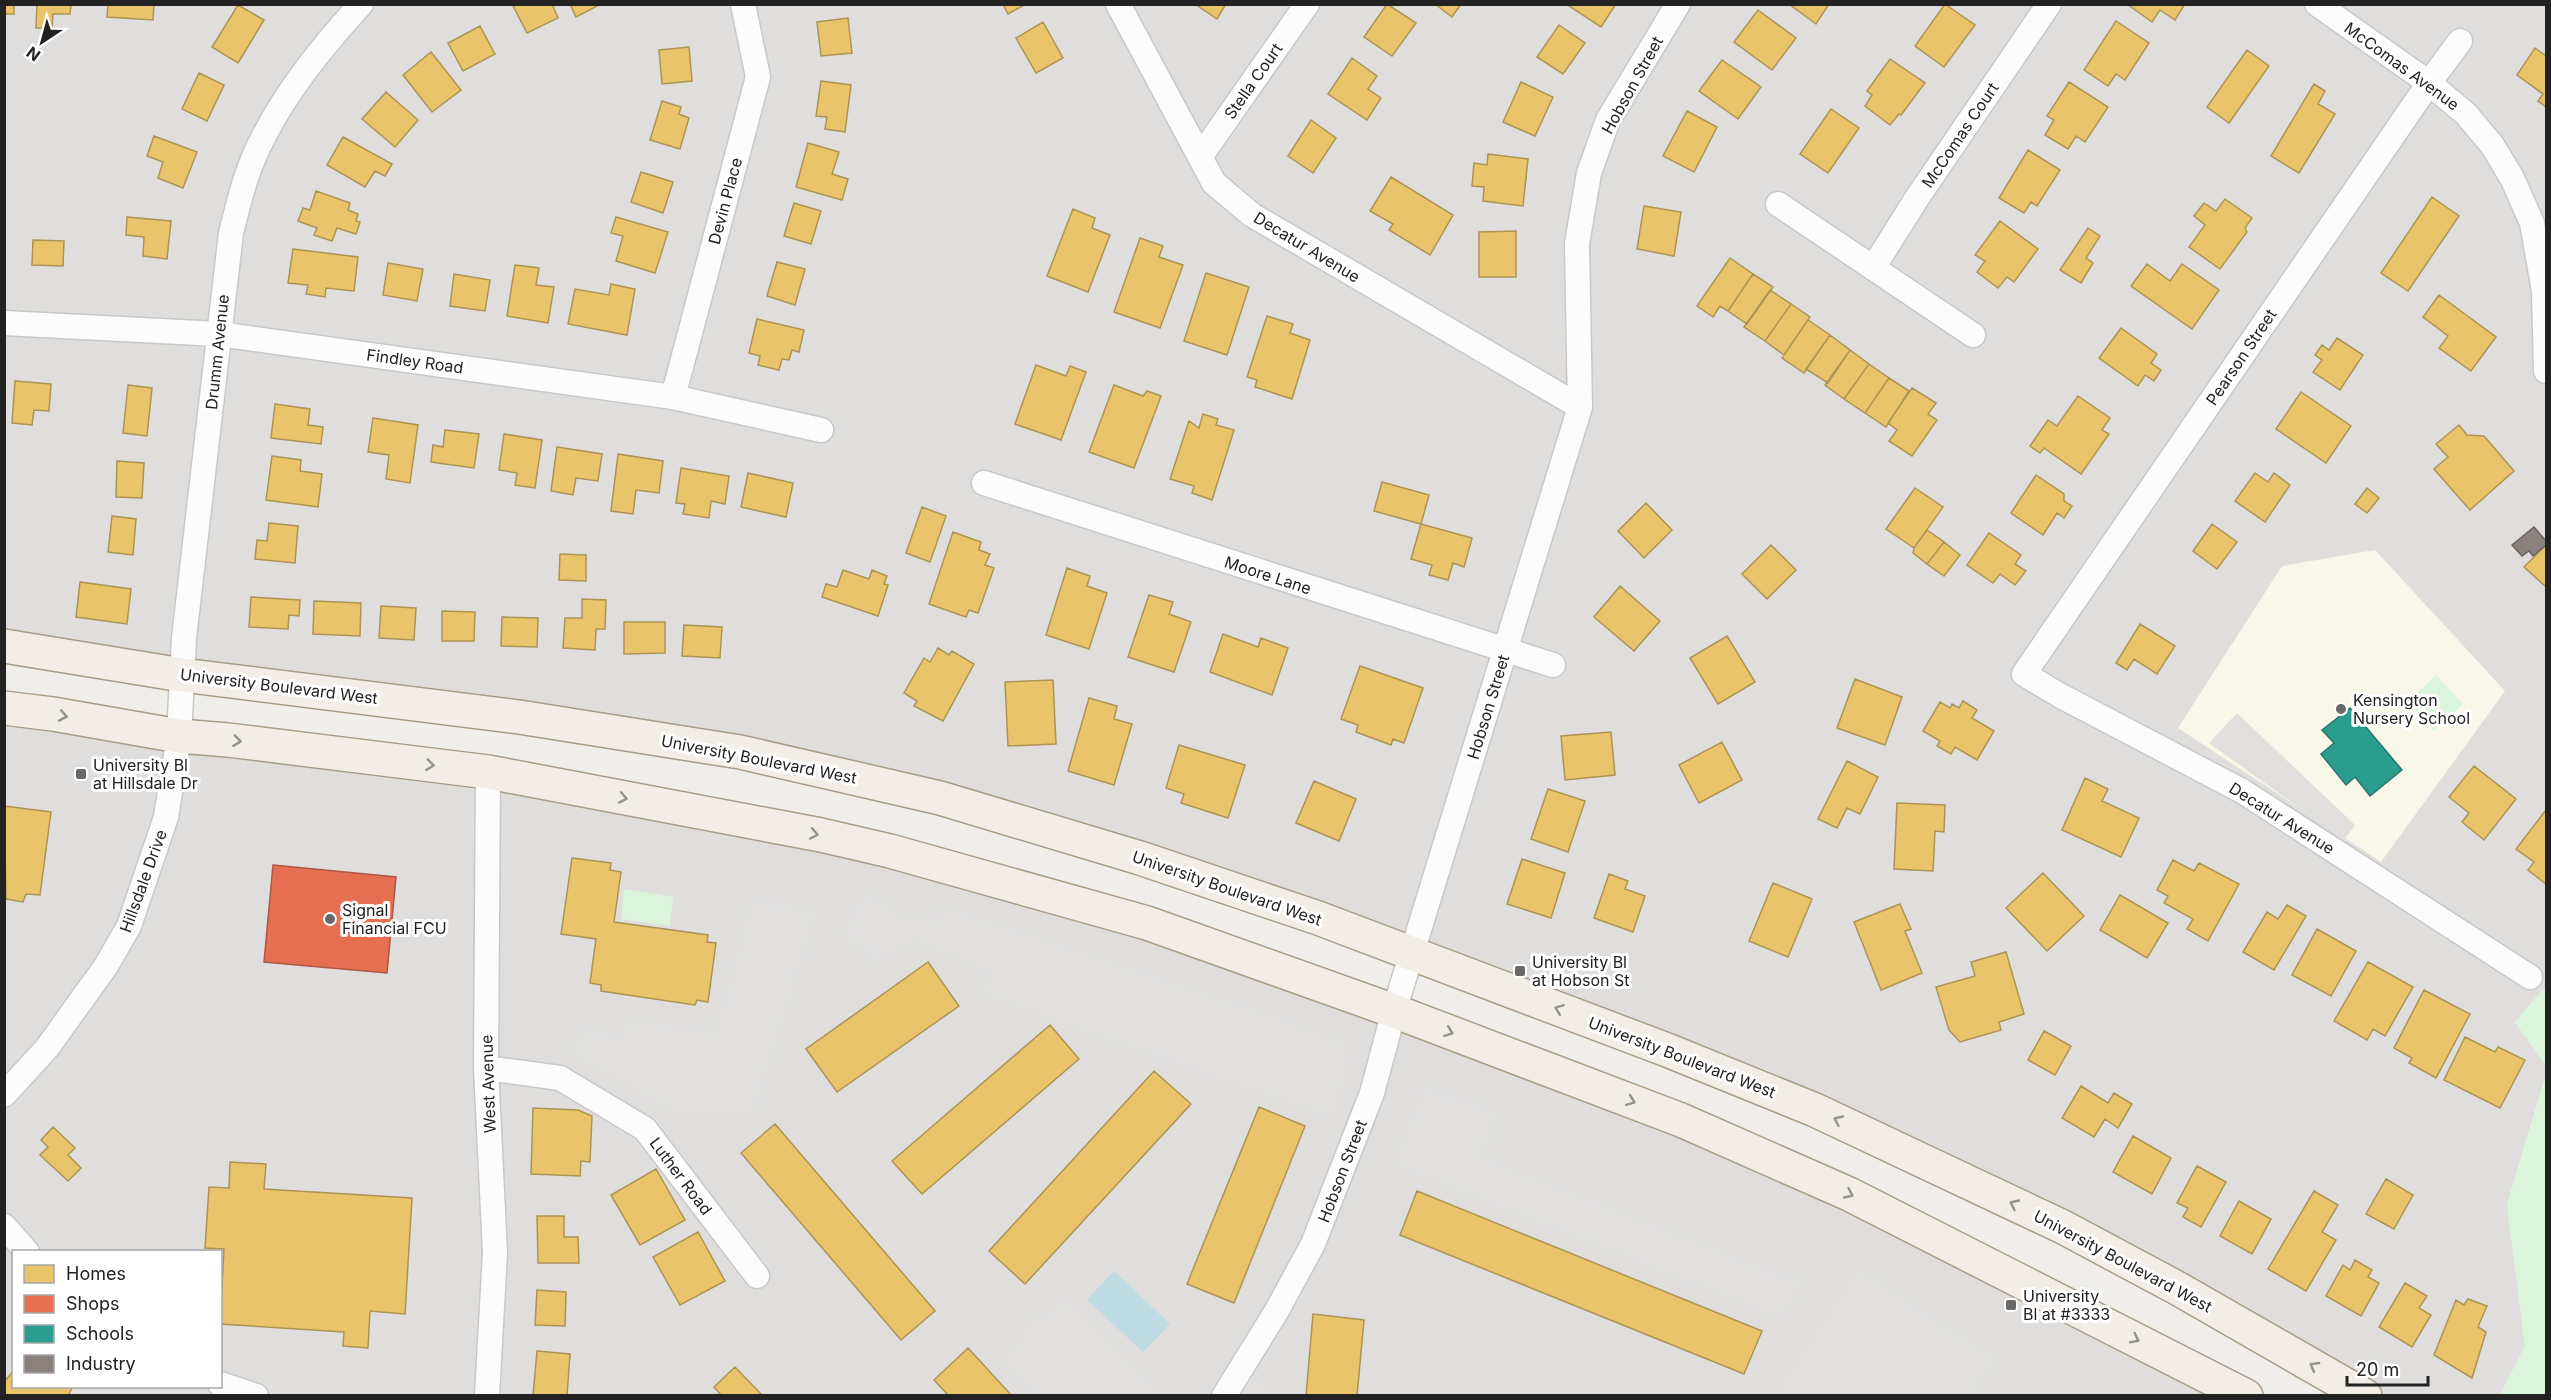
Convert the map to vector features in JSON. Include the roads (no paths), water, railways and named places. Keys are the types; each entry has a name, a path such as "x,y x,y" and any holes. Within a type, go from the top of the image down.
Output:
{"main road":[{"name":"University Boulevard West","path":"4,646 183,675 519,717 730,750 940,798 1130,855 1318,918 1666,1050 1815,1110 2063,1227 2177,1288 2365,1395"},
{"path":"4,708 54,714 178,736 488,772 821,835 890,851 1147,923 1394,1011 1681,1120 1849,1194 2246,1395"}],"street":[{"name":"Drumm Avenue","path":"178,736 184,638 231,233 244,185 262,138 321,48 361,4"},
{"name":"Devin Place","path":"674,397 758,77 743,4"},
{"name":"Decatur Avenue","path":"1118,4 1214,183 1251,214 1580,407"},
{"name":"Stella Court","path":"1200,158 1306,4"},
{"name":"Hobson Street","path":"1224,1395 1276,1312 1313,1244 1372,1093 1394,1011 1580,407 1577,244 1589,173 1608,120 1678,4"},
{"name":"McComas Court","path":"1873,268 1917,198 2049,4"},
{"name":"McComas Avenue","path":"2317,4 2428,83 2466,114 2492,145 2512,178 2532,223 2544,291 2547,371"},
{"name":"Pearson Street","path":"2024,674 2428,83 2460,41"},
{"path":"1778,204 1973,335"},
{"name":"Findley Road","path":"4,323 219,334 674,397 820,430"},
{"name":"Moore Lane","path":"984,483 1552,665"},
{"name":"Decatur Avenue","path":"2024,674 2061,696 2242,791 2530,977"},
{"name":"Hillsdale Drive","path":"4,1095 47,1048 96,981 129,926 166,817 178,736"},
{"name":"West Avenue","path":"487,1395 495,1253 486,1068 488,772"},
{"name":"Luther Road","path":"486,1068 560,1078 645,1129 757,1276"},
{"path":"4,1226 26,1250"},
{"path":"222,1385 256,1395"}],"water":[{"path":"1114,1271 1170,1324 1143,1352 1087,1300"}],"place":[{"name":"Kensington Nursery School","path":"2341,709"},
{"name":"University Bl at Hillsdale Dr","path":"81,774"},
{"name":"Signal Financial FCU","path":"330,919"},
{"name":"University Bl at Hobson St","path":"1520,971"},
{"name":"University Bl at #3333","path":"2011,1305"}]}
